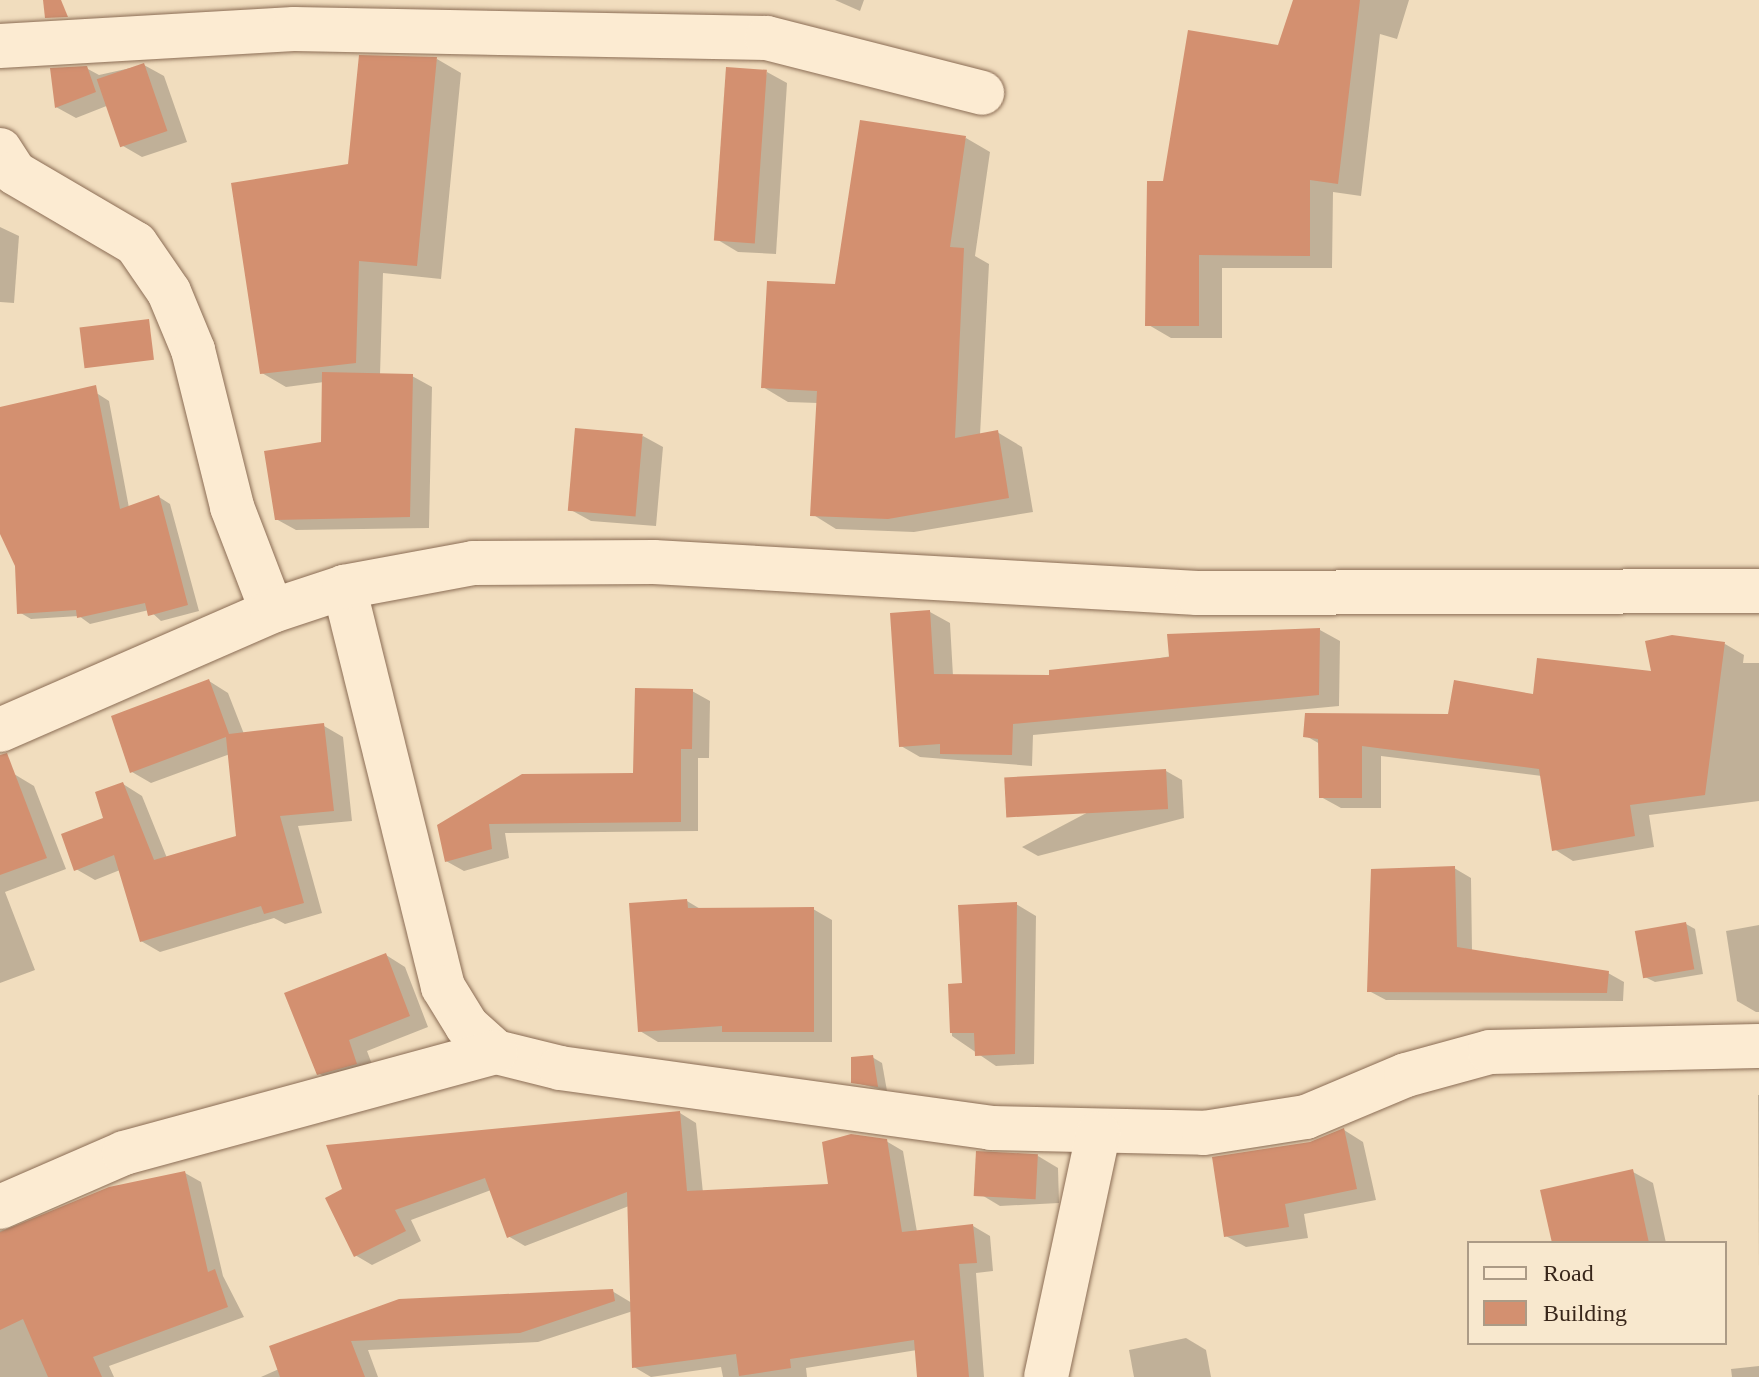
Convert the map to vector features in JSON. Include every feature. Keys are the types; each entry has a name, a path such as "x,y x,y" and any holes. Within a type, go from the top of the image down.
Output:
{"street":[{"path":"0,46 294,29 767,38 982,93"},
{"path":"5,167 136,244 169,292 193,350 232,507 272,611"},
{"path":"0,730 272,611 344,587 533,558 1197,593 1759,591"},
{"path":"344,587 443,987 467,1026 496,1052"},
{"path":"0,1207 124,1153 496,1052 751,1096 991,1128 1098,1134 1204,1133 1306,1117 1406,1075 1490,1052 1759,1046"},
{"path":"1046,1377 1098,1134"}],"building":[{"path":"43,0 61,0 68,17 45,18"},
{"path":"1293,0 1360,0 1338,184 1310,180 1310,256 1199,255 1199,326 1145,326 1147,181 1163,181 1188,30 1278,45"},
{"path":"359,55 437,57 417,266 359,261 356,363 260,374 231,183 348,164"},
{"path":"144,63 167,131 120,147 97,79"},
{"path":"87,66 96,92 55,108 50,68"},
{"path":"726,67 767,70 755,243 714,241"},
{"path":"860,120 966,136 950,247 964,248 955,438 998,430 1009,498 888,519 810,516 817,391 761,388 767,281 835,284"},
{"path":"149,319 154,360 85,368 80,328"},
{"path":"322,372 413,374 410,517 275,520 264,451 321,442"},
{"path":"96,385 120,509 159,495 188,605 148,616 145,603 77,618 76,610 17,614 15,566 0,534 0,407"},
{"path":"575,428 643,434 636,517 568,511"},
{"path":"930,610 934,674 1049,675 1049,670 1169,657 1167,634 1320,628 1319,695 1013,724 1012,755 940,754 940,744 899,747 890,613"},
{"path":"1672,635 1725,642 1705,795 1630,805 1635,836 1552,851 1539,769 1362,746 1362,798 1319,798 1318,739 1303,737 1305,713 1448,714 1454,680 1533,694 1537,658 1651,671 1645,641"},
{"path":"209,679 229,734 324,723 334,811 280,816 304,903 264,914 261,906 140,942 114,855 74,871 61,834 103,818 95,792 123,782 154,860 236,836 226,737 130,773 111,716"},
{"path":"635,688 693,689 692,749 681,749 681,822 489,824 492,849 445,862 437,825 522,774 633,773"},
{"path":"7,753 47,858 0,875 0,755"},
{"path":"1166,769 1168,809 1006,817 1004,777"},
{"path":"1455,866 1457,947 1609,971 1607,993 1367,992 1371,869"},
{"path":"687,899 688,908 814,907 814,1032 722,1032 722,1026 638,1032 629,903"},
{"path":"1017,902 1015,1054 975,1056 974,1033 950,1033 948,984 962,983 958,905"},
{"path":"1686,922 1694,969 1643,978 1635,931"},
{"path":"386,953 410,1016 349,1040 357,1064 317,1075 284,993"},
{"path":"873,1055 878,1087 851,1083 851,1057"},
{"path":"680,1111 687,1191 828,1184 822,1142 851,1134 887,1139 902,1232 973,1224 977,1263 959,1264 969,1377 917,1377 914,1340 790,1359 791,1368 739,1376 736,1354 632,1368 627,1192 507,1238 485,1178 395,1210 406,1231 354,1257 325,1198 342,1189 326,1145"},
{"path":"1344,1128 1357,1189 1285,1204 1289,1227 1224,1237 1212,1157 1310,1142"},
{"path":"976,1151 1038,1154 1036,1199 974,1196"},
{"path":"1633,1169 1649,1241 1552,1241 1540,1190"},
{"path":"185,1171 208,1272 215,1269 228,1307 93,1357 102,1377 48,1377 23,1319 0,1330 0,1232 109,1187"},
{"path":"613,1289 615,1301 520,1333 351,1341 365,1377 280,1377 269,1346 399,1299"}]}
